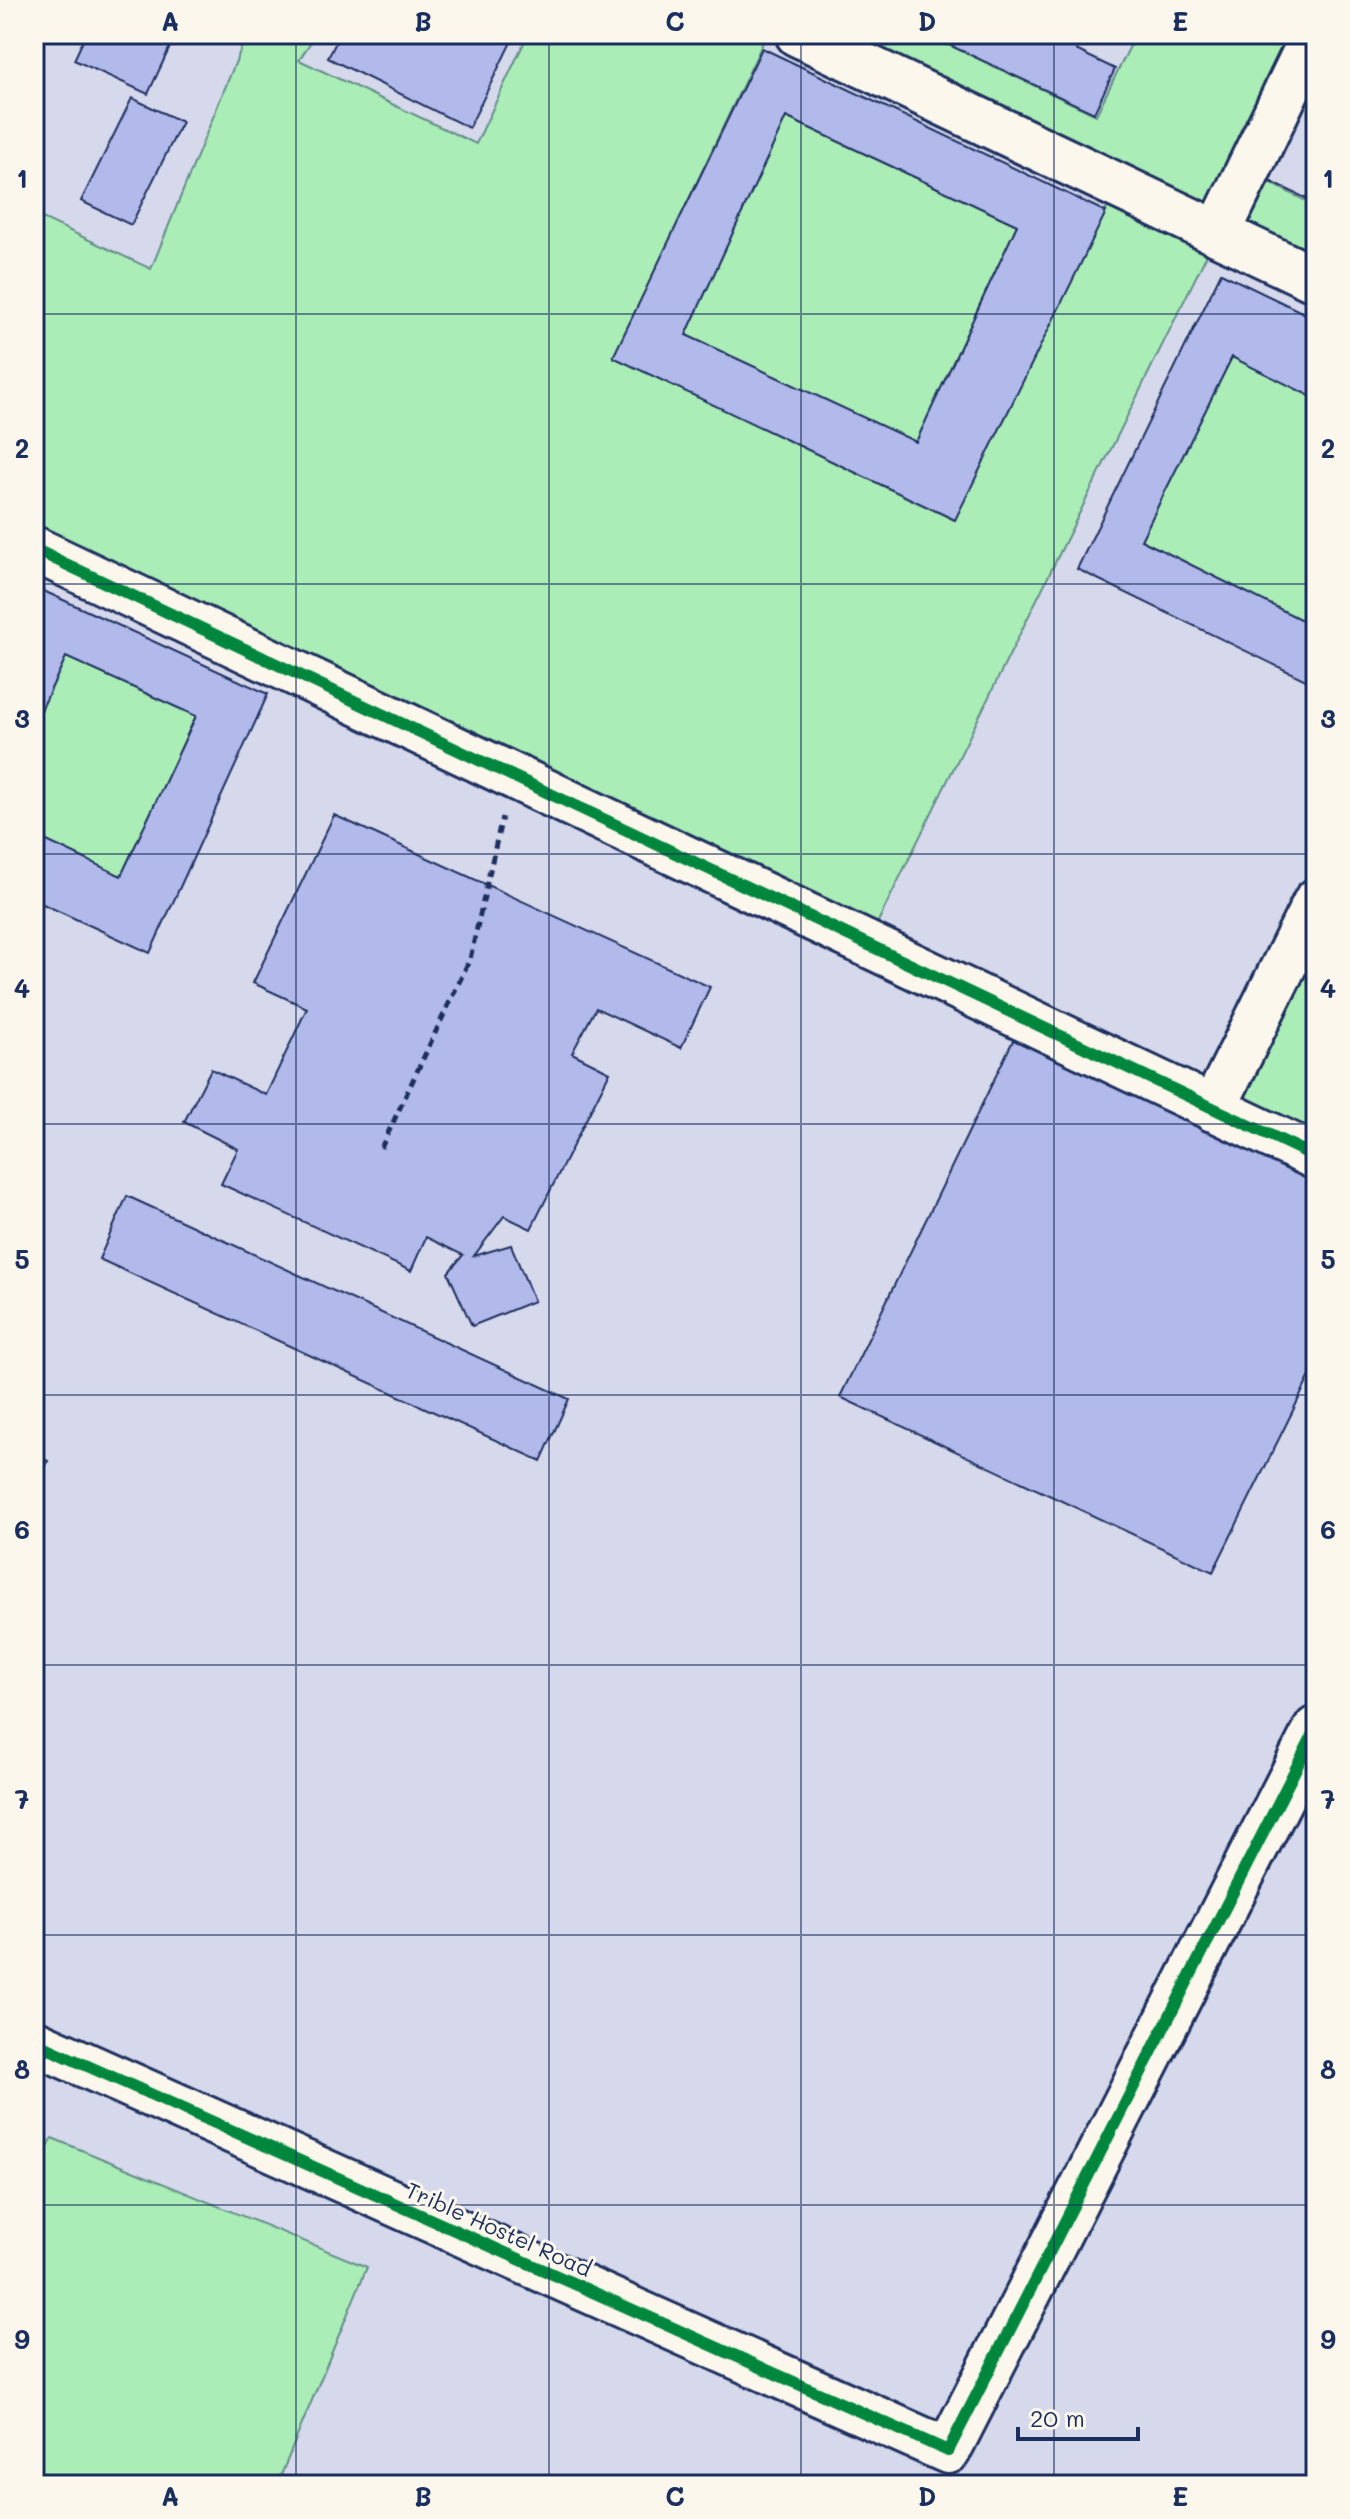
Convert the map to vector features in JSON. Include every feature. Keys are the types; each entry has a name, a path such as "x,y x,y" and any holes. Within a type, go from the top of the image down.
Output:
{"street":[{"path":"798,34 1316,280"},
{"path":"1218,233 1314,34"},
{"path":"34,549 1316,1157"},
{"path":"1213,1109 1316,901"},
{"name":"Trible Hostel Road","path":"34,2042 948,2451 1316,1729"}],"path":[{"path":"381,1148 470,959 511,775"}],"shaded area":[{"path":"34,34 1316,34 1316,2485 34,2485"}],"green space":[{"path":"247,34 316,34 299,60 476,144 528,34 767,34 614,357 954,520 1118,186 798,34 926,34 1096,115 1136,34 1312,34 1249,172 1316,206 1316,280 1217,234 867,944 34,549 34,214 151,269"},
{"path":"786,117 1017,225 916,442 686,335"},
{"path":"1232,357 1316,399 1316,627 1141,540"},
{"path":"66,657 196,716 121,876 34,835 34,725"},
{"path":"1316,901 1316,1157 1213,1109"},
{"path":"52,2138 367,2267 277,2485 34,2485 34,2181"}],"building":[{"path":"86,34 176,34 148,94 74,60"},
{"path":"340,34 515,34 469,128 328,58"},
{"path":"926,34 1083,34 1076,50 1115,69 1094,113"},
{"path":"762,48 1106,212 955,520 613,357","holes":["786,117 1017,225 916,442 686,335"]},
{"path":"1316,79 1316,203 1267,180"},
{"path":"1316,79 1316,203 1267,180"},
{"path":"132,98 182,122 131,225 81,201"},
{"path":"1221,273 1316,319 1316,399 1232,357 1141,540 1316,627 1316,685 1077,569"},
{"path":"35,587 268,694 150,953 34,900 34,835 121,876 196,716 66,657 34,725"},
{"path":"334,815 710,987 681,1048 596,1008 572,1053 610,1072 531,1229 504,1216 474,1256 511,1245 534,1301 472,1326 448,1273 463,1255 426,1237 411,1271 221,1184 238,1149 184,1122 211,1069 266,1095 307,1008 253,983"},
{"path":"1019,1028 1316,1173 1316,1364 1213,1572 840,1397"},
{"path":"127,1196 569,1399 541,1461 99,1259"},
{"path":"34,1454 48,1461 34,1492"}],"cycle path":[{"path":"34,549 1316,1157"},
{"path":"34,2042 948,2451 1316,1729"}]}
